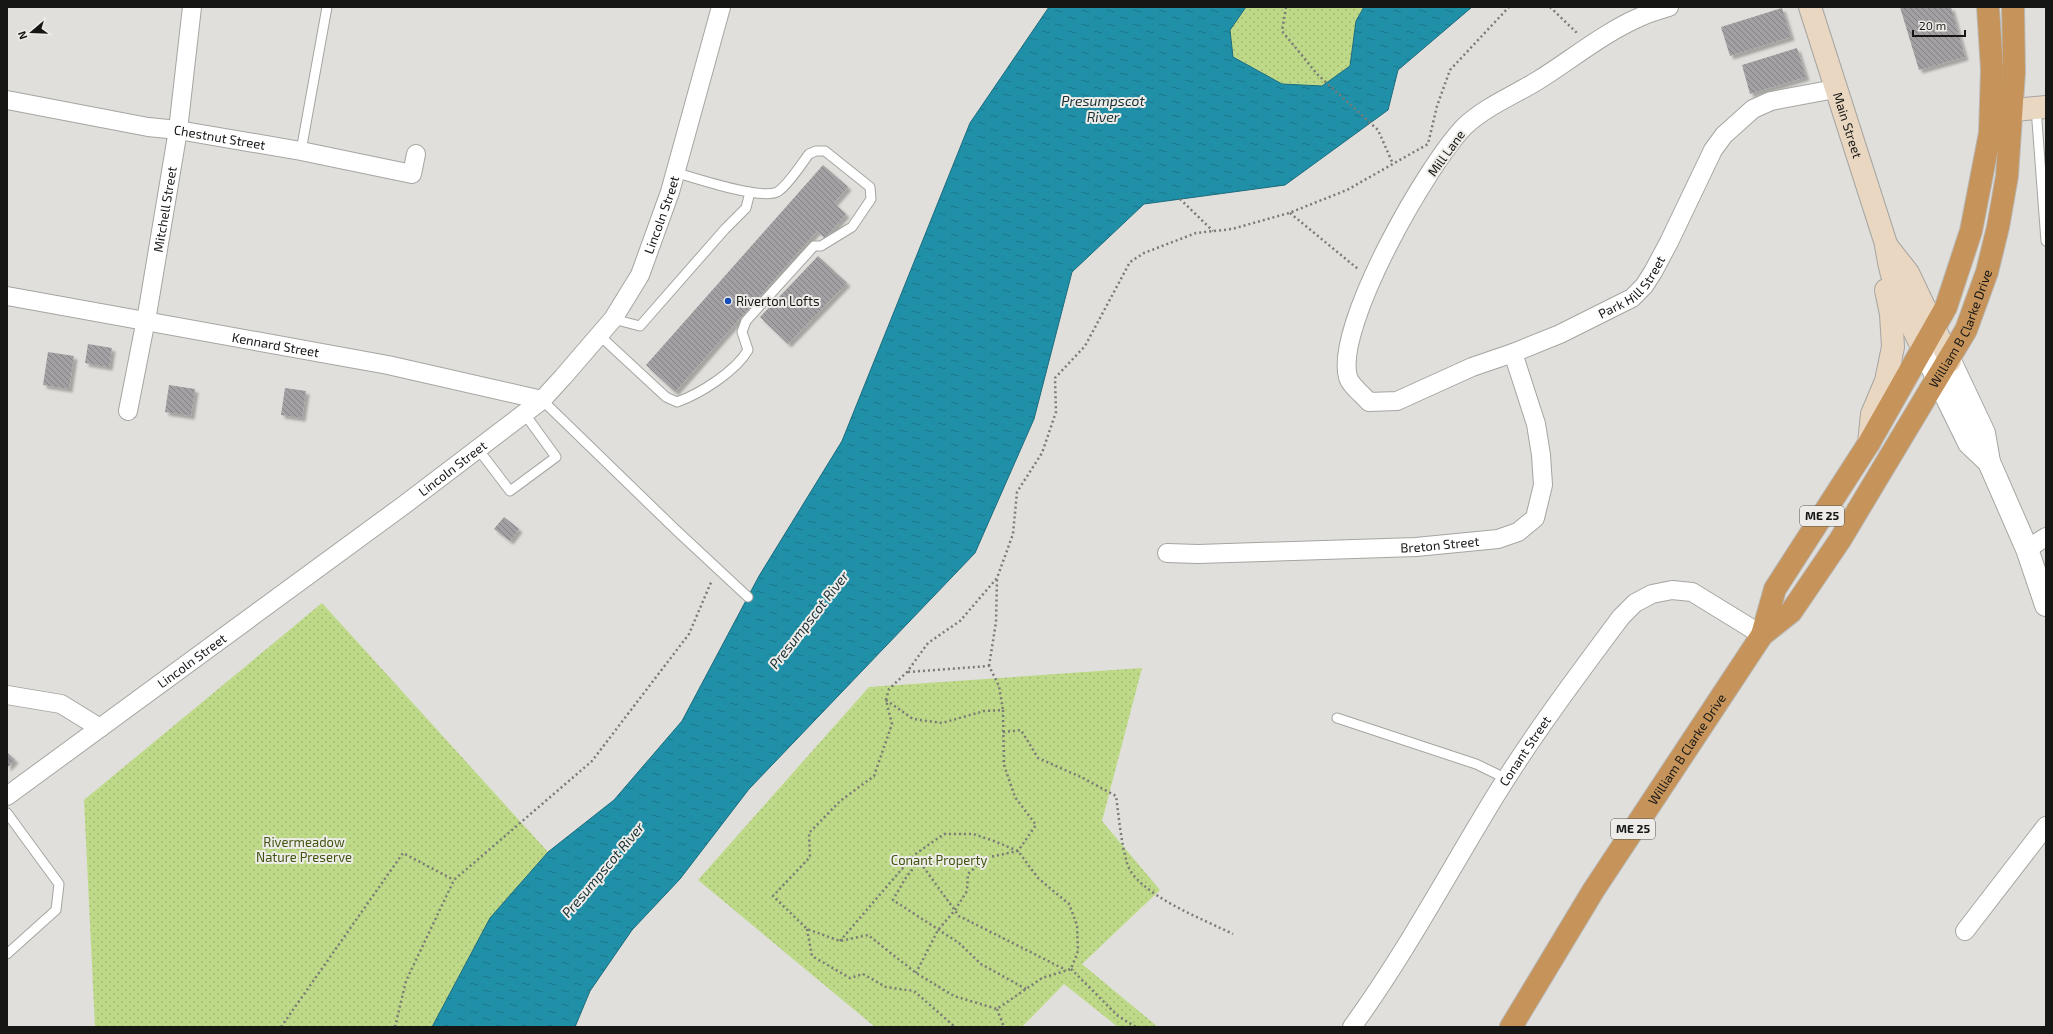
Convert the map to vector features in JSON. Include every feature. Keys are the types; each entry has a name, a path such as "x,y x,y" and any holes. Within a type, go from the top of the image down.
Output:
{"highway":[{"name":"William B Clarke Drive","path":"1762,635 1791,612 1840,540 1950,361 1966,330 1987,272 1998,227 2007,176 2002,111 1992,70 1988,7"},
{"name":"William B Clarke Drive","path":"1511,1027 1593,891 1762,635 1775,589 1869,443 1935,329 1946,307 1971,231 1985,168 1990,133 2002,111 2014,7"}],"main road":[{"name":"Main Street","path":"1810,7 1835,89 1886,244 1889,270 1897,292 1923,349"},
{"path":"2002,111 2041,107"},
{"name":"Main Street","path":"1886,244 1908,273 1950,361"},
{"path":"1869,443 1872,414 1886,381 1893,347 1891,314 1880,268 1886,244"}],"street":[{"name":"Mitchell Street","path":"128,411 178,130 192,7"},
{"name":"Lincoln Street","path":"7,796 196,659 542,400 613,319 640,275 648,257 674,172 721,7"},
{"name":"Mill Lane","path":"1360,393 1348,378 1346,361 1348,344 1372,281 1403,216 1441,156 1466,126 1500,102 1590,46 1639,18 1668,7"},
{"name":"Park Hill Street","path":"1360,393 1369,402 1397,401 1472,366 1513,353 1560,334 1632,298 1644,286 1656,266 1713,150 1724,135 1737,122 1753,110 1771,101 1835,89"},
{"name":"Chestnut Street","path":"7,100 148,127 178,130 301,151 412,174 416,154"},
{"name":"Kennard Street","path":"7,296 388,365 542,400"},
{"path":"1923,349 1969,444 1989,462"},
{"name":"Breton Street","path":"1167,553 1198,554 1416,547 1498,539 1518,532 1535,518 1543,485 1541,455 1536,424 1513,353"},
{"path":"1950,361 1984,433 1989,462 2027,549 2046,605"},
{"path":"2027,549 2046,537"},
{"name":"Conant Street","path":"1352,1027 1385,981 1507,778 1621,617 1635,603 1652,594 1672,590 1692,592 1762,635"},
{"path":"7,695 61,704 100,728"},
{"path":"1965,931 2046,826"}],"lane":[{"path":"301,151 327,7"},
{"path":"2041,107 2046,241"},
{"path":"599,336 666,397 678,402 693,397 742,361 748,350 742,332 746,321 814,246 821,246 852,227 871,199 870,187 825,151 816,151 809,154 778,192 770,194 750,192 674,172"},
{"path":"613,319 640,326 725,229 746,208 750,192"},
{"path":"542,400 676,530 748,597"},
{"path":"478,449 510,491 556,457 524,414"},
{"path":"1337,718 1476,764 1507,778"},
{"path":"7,813 59,884 56,910 7,954"}],"path":[{"path":"1286,7 1282,32 1317,74 1378,130 1393,164"},
{"path":"916,973 938,930 955,910 967,892 968,874 985,858 1018,851 1036,825 1015,797 1004,765 1003,710 1000,686 989,666 996,622 997,578 1013,534 1018,492 1042,453 1056,412 1055,378 1085,346 1130,262 1144,253 1196,233 1232,229 1289,212 1347,190 1428,144 1437,106 1450,70 1509,7"},
{"path":"1550,7 1590,46"},
{"path":"1180,199 1213,231"},
{"path":"1289,212 1372,281"},
{"path":"395,1027 406,981 454,880 592,761 689,634 717,567"},
{"path":"997,578 960,621 928,643 907,672 889,689 886,700 892,724 874,776 840,801 808,833 810,857 773,896 807,929 840,941 868,935 916,973 954,996 997,1009"},
{"path":"907,672 989,666"},
{"path":"886,700 913,719 942,723 984,711 1003,710"},
{"path":"1003,732 1021,730 1038,758 1081,776 1116,796 1127,864 1139,882 1168,903 1233,934"},
{"path":"840,941 914,856 944,834 973,834 1018,851 1038,878 1069,904 1077,924 1078,951 1071,969"},
{"path":"281,1027 403,853 454,880"},
{"path":"1026,989 981,964 959,943 893,900 905,879 919,861 960,916 1067,970"},
{"path":"807,929 812,956 850,978 863,974 886,987 914,991 955,1027"},
{"path":"997,1009 1042,978 1071,969"},
{"path":"1071,969 1118,1016 1136,1027"},
{"path":"997,1009 1004,1027"}],"green space":[{"path":"1246,7 1364,7 1356,21 1350,66 1322,86 1282,84 1233,57 1230,30"},
{"name":"Rivermeadow Nature Preserve","path":"322,603 548,852 490,918 432,1027 95,1027 84,800"},
{"name":"Conant Property","path":"1142,668 1102,821 1160,890 1082,964 1158,1027 1118,1027 1064,984 1022,1027 875,1027 698,880 869,687"}],"water":[{"name":"Presumpscot River","path":"1049,7 1246,7 1230,30 1233,57 1282,84 1322,86 1350,66 1356,21 1364,7 1472,7 1398,70 1388,110 1285,185 1144,204 1072,272 1034,419 975,553 749,789 680,879 632,930 590,991 575,1027 432,1027 490,918 548,852 614,800 682,721 759,576 842,441 970,123"}],"building":[{"path":"1900,7 1951,7 1965,57 1919,70"},
{"path":"1782,8 1791,37 1730,56 1721,27"},
{"path":"1797,48 1806,77 1750,94 1742,65"},
{"name":"Riverton Lofts","path":"823,165 848,187 834,203 846,214 825,238 817,231 675,392 646,365"},
{"path":"818,256 847,283 788,344 760,317"},
{"path":"88,344 112,348 109,367 85,363"},
{"path":"48,352 74,356 69,389 43,385"},
{"path":"169,385 195,389 191,416 165,412"},
{"path":"285,388 306,391 302,418 281,415"},
{"path":"504,517 519,529 510,541 494,529"},
{"path":"7,752 15,760 7,768"}],"place":[{"name":"Riverton Lofts","path":"728,301"}]}
